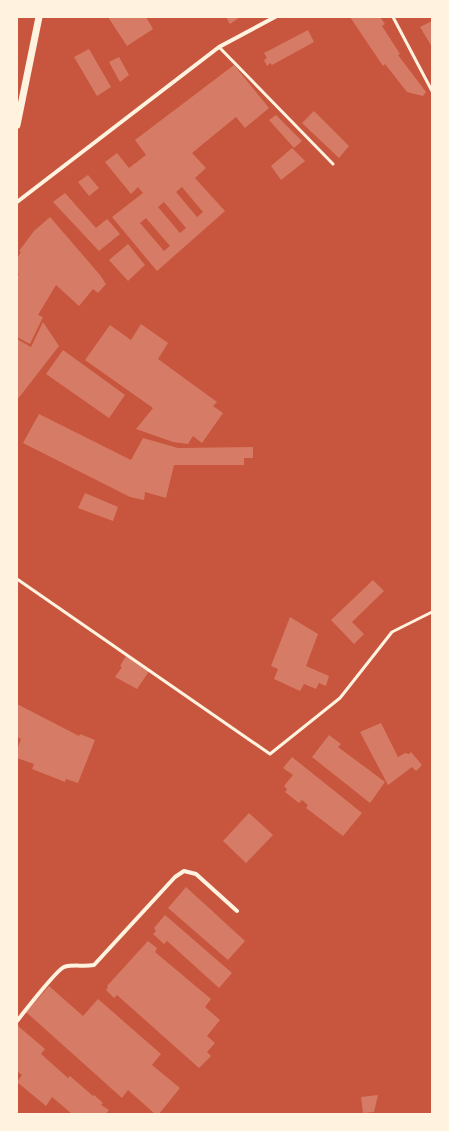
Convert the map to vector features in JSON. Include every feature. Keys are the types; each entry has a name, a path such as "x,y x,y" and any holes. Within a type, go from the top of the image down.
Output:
{"street":[{"path":"17,125 39,17"},
{"path":"17,202 219,47 275,17"},
{"path":"17,1021 62,968 74,964 84,967 94,965 174,877 184,870 196,874 237,911"}],"lane":[{"path":"393,17 432,91"},
{"path":"219,47 333,164"},
{"path":"17,579 270,754 340,698 392,632 432,612"}],"building":[{"path":"108,17 146,17 153,29 127,46"},
{"path":"226,17 240,17 230,24"},
{"path":"350,17 380,17 385,24 382,26 400,54 398,55 426,92 423,96 407,92 385,64 383,66"},
{"path":"432,21 432,47 420,27"},
{"path":"308,30 314,42 272,65 270,63 267,66 264,60 267,58 264,53"},
{"path":"89,49 111,87 97,96 74,57"},
{"path":"119,57 129,75 120,82 109,62"},
{"path":"234,65 269,108 245,128 236,117 192,153 206,168 195,178 225,211 157,271 112,217 143,193 138,187 131,194 105,162 117,153 129,168 146,155 135,140","holes":["182,187 203,212 197,217 176,192","164,202 186,228 180,233 158,207","146,218 170,246 164,251 140,223"]},
{"path":"314,111 349,146 339,158 302,123"},
{"path":"276,115 302,141 294,148 269,120"},
{"path":"292,148 305,161 281,180 271,166"},
{"path":"88,175 99,188 89,196 78,182"},
{"path":"65,193 96,228 107,219 120,234 99,251 53,202"},
{"path":"50,217 106,284 98,293 93,289 79,306 56,285 38,315 43,317 30,344 17,337 17,278 19,274 17,273 17,258 21,252 19,251 34,231"},
{"path":"128,244 145,265 128,281 109,260"},
{"path":"43,322 59,346 17,400 17,339 31,347"},
{"path":"141,324 168,343 158,359 217,402 213,406 223,413 202,443 193,436 188,444 173,442 136,429 153,408 85,360 110,325 131,340"},
{"path":"63,350 125,395 109,418 46,374"},
{"path":"39,414 131,460 143,438 178,448 253,447 253,458 244,458 244,465 174,465 166,498 145,492 144,500 130,497 23,443"},
{"path":"85,493 118,507 113,521 78,508"},
{"path":"373,580 384,591 352,622 364,634 354,644 331,620"},
{"path":"290,617 318,634 306,666 329,676 326,686 319,683 316,689 304,684 300,691 274,679 278,669 271,666"},
{"path":"126,656 150,670 137,689 115,677 122,667 120,666"},
{"path":"17,704 79,736 80,734 95,740 78,783 66,779 65,782 32,769 34,764 17,758 17,750 21,739 17,737"},
{"path":"381,723 398,757 405,753 409,754 411,752 422,765 416,771 412,767 388,785 360,732"},
{"path":"329,735 341,744 338,747 385,782 370,803 312,757"},
{"path":"292,757 362,813 343,836 306,808 308,805 302,800 299,803 285,792 287,789 284,786 293,775 283,768"},
{"path":"249,813 273,835 246,863 223,841"},
{"path":"186,887 245,941 228,960 168,908"},
{"path":"165,915 232,973 219,988 167,941 164,944 153,934 156,931 154,928"},
{"path":"148,941 157,948 155,952 211,999 205,1007 220,1020 207,1036 215,1043 207,1052 211,1056 199,1068 117,995 114,998 106,990 108,987 107,986"},
{"path":"49,986 83,1016 98,999 161,1054 152,1065 180,1088 159,1114 155,1114 128,1090 122,1098 26,1012"},
{"path":"17,1025 45,1049 41,1054 68,1078 70,1076 103,1103 101,1105 109,1110 106,1114 72,1114 52,1097 46,1106 17,1082 22,1075 17,1071"},
{"path":"378,1095 374,1112 363,1113 361,1097"}]}
